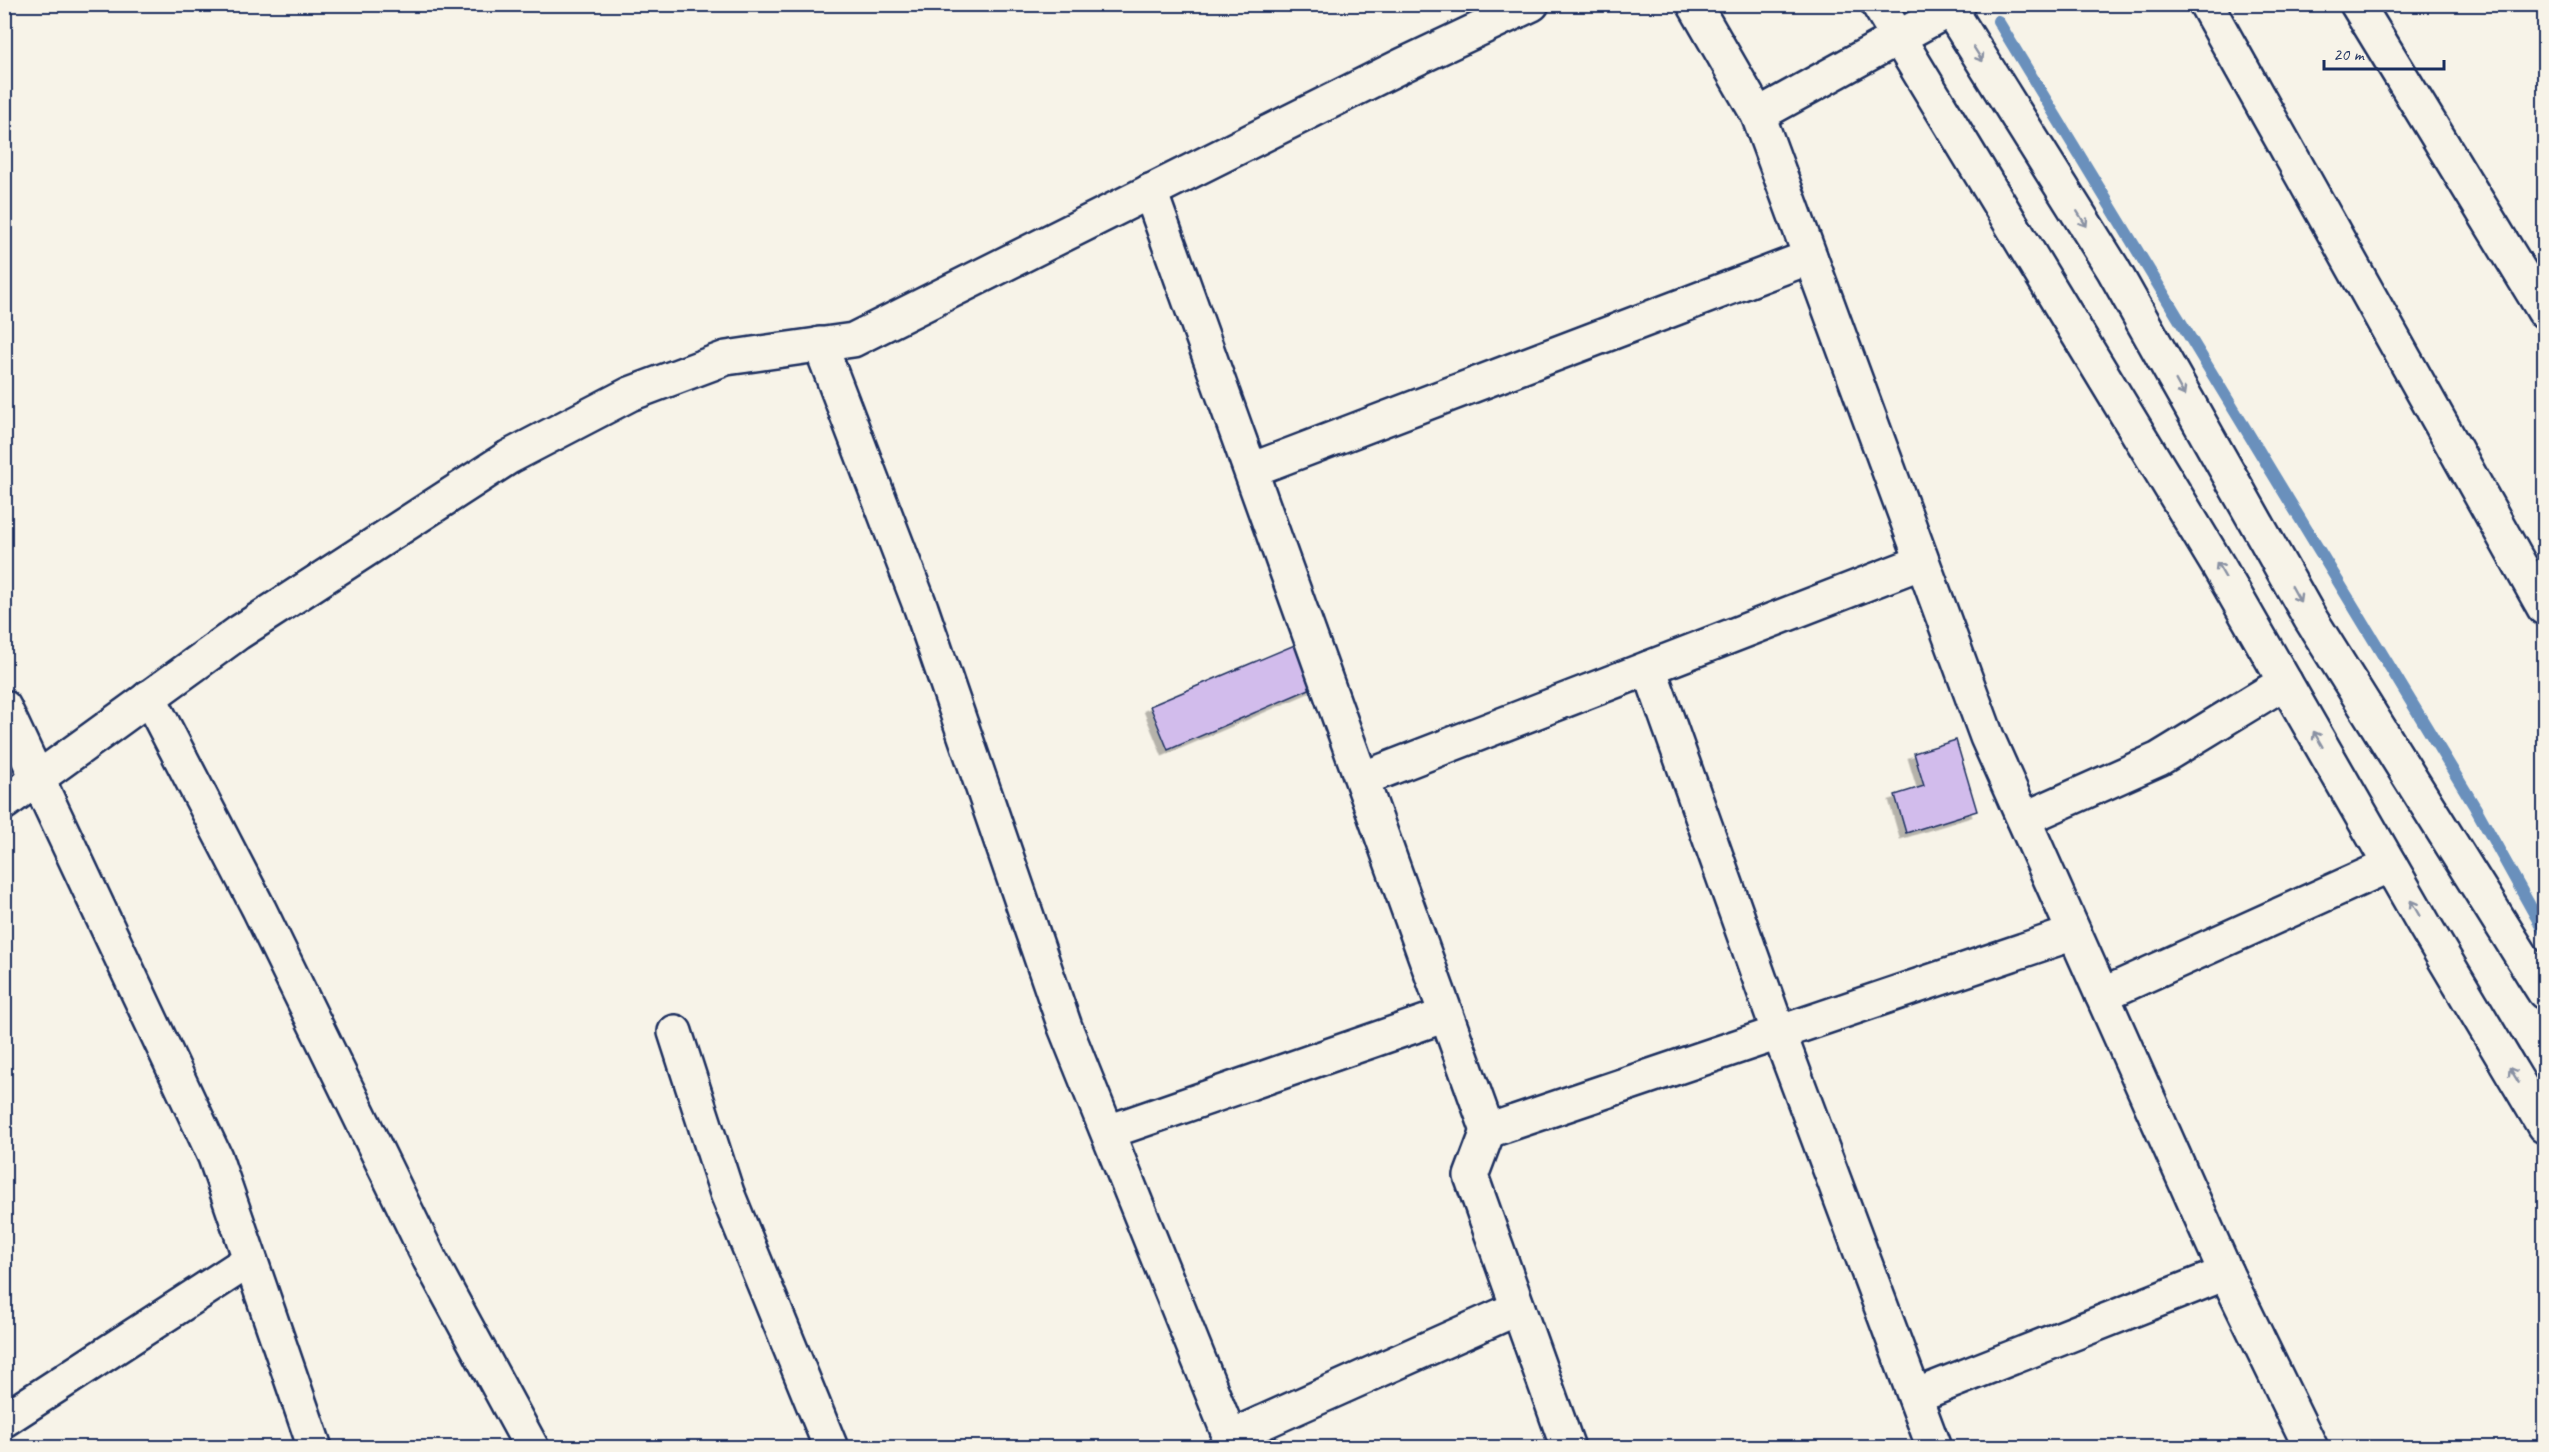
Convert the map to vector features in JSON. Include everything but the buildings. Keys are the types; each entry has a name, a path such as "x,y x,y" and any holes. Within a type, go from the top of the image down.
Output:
{"street":[{"path":"4,802 238,633 509,457 630,393 726,358 853,340 1403,65 1532,4"},
{"path":"1694,4 1758,115 1987,737 2226,1273 2311,1448"},
{"path":"1878,4 2219,567 2390,865 2544,1126"},
{"path":"2206,4 2544,608"},
{"path":"2357,4 2544,311"},
{"path":"1758,115 1952,6 2113,269 2310,618 2544,992"},
{"path":"1150,191 1488,1131 1471,1176 1568,1448"},
{"path":"1251,470 1810,257"},
{"path":"820,344 921,608 1065,1027 1228,1442 1518,1308"},
{"path":"1362,779 1922,562"},
{"path":"1649,668 1779,1033 1934,1448"},
{"path":"2024,819 2159,759 2285,682"},
{"path":"149,697 259,909 430,1260 532,1448"},
{"path":"4,707 215,1156 315,1448"},
{"path":"2102,995 2390,865"},
{"path":"1488,1131 2074,933"},
{"path":"1108,1132 1446,1015"},
{"path":"675,1032 727,1193 831,1448"},
{"path":"4,1420 250,1260"},
{"path":"1915,1396 2226,1273"}],"waterway":[{"path":"1998,21 2475,807 2544,931"}]}
